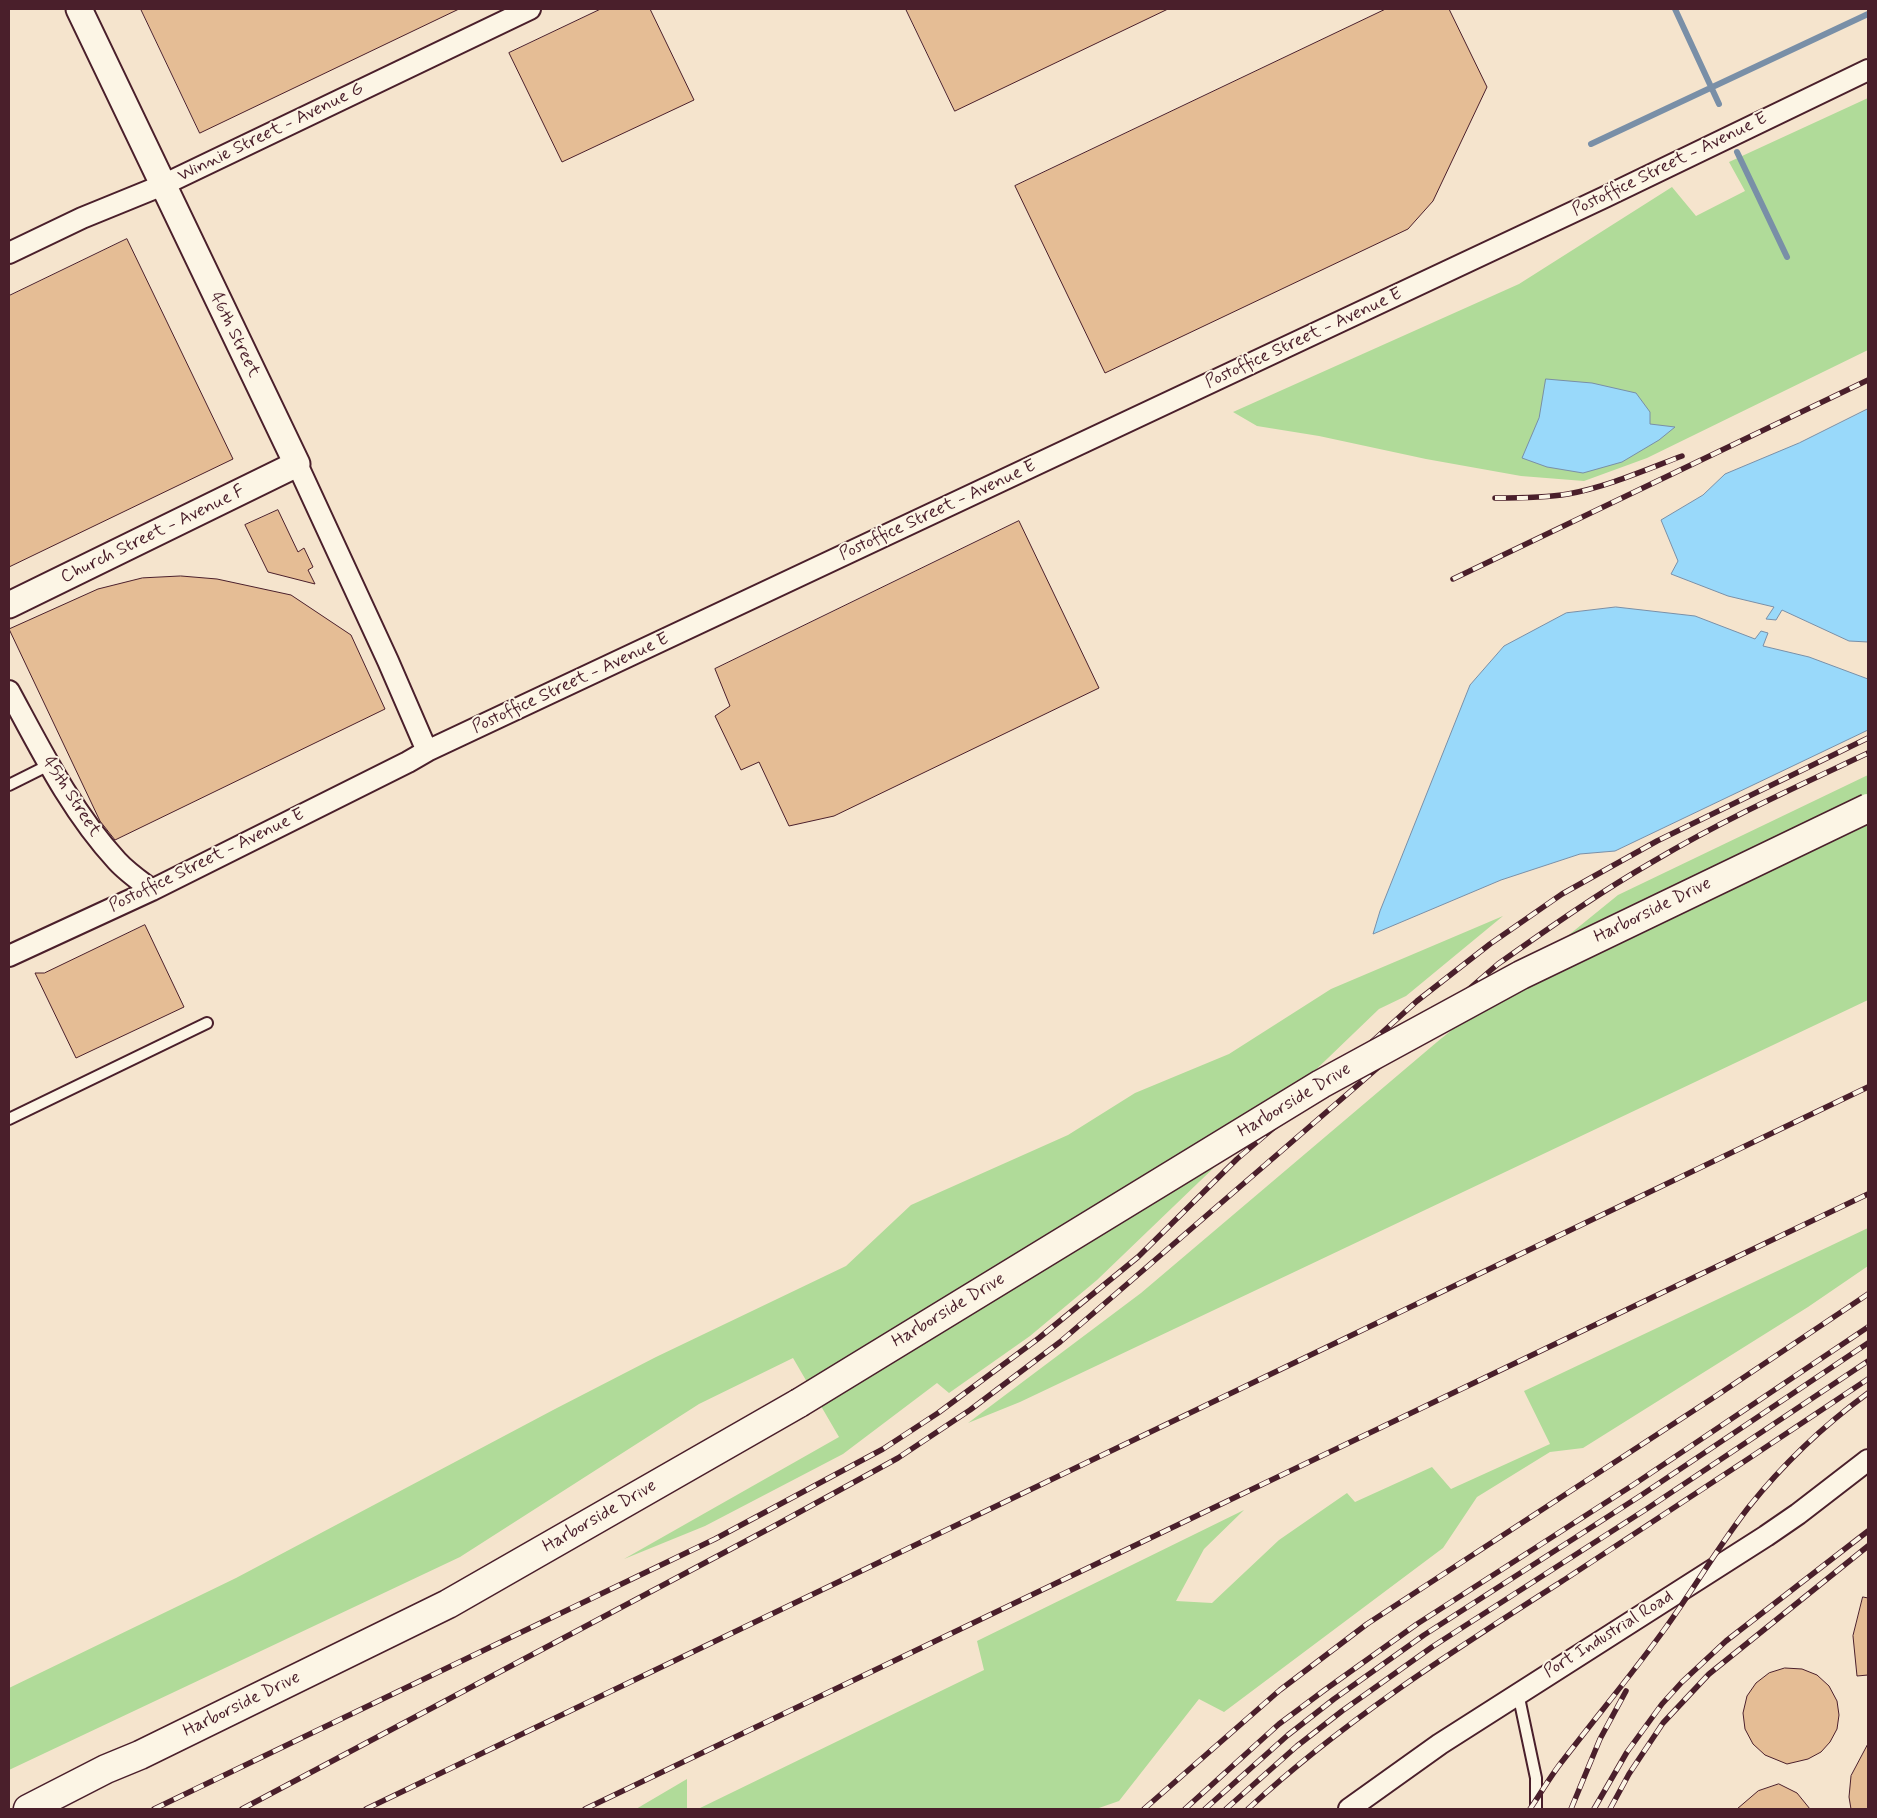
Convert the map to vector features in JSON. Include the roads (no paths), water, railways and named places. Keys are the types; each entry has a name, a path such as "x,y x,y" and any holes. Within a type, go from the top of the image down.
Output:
{"main road":[{"name":"Harborside Drive","path":"28,1809 106,1769 140,1756 448,1604 800,1402 1320,1084 1521,974 1868,808"}],"street":[{"name":"46th Street","path":"79,9 297,464 388,661 427,751"},
{"name":"Winnie Street - Avenue G","path":"9,253 82,218 163,185 530,9"},
{"name":"Postoffice Street - Avenue E","path":"9,956 152,890 427,751 1605,197 1868,70"},
{"name":"Church Street - Avenue F","path":"9,604 297,464"},
{"name":"45th Street","path":"9,691 49,765 85,824 118,863 152,890"},
{"name":"Port Industrial Road","path":"1349,1809 1440,1744 1766,1536 1868,1460"}],"lane":[{"path":"9,785 49,765"},
{"path":"9,1119 206,1023"},
{"path":"1518,1693 1534,1765 1536,1809"}],"water":[{"path":"1546,379 1592,383 1636,393 1650,412 1650,424 1675,427 1659,440 1622,462 1583,473 1547,467 1522,458 1539,418"},
{"path":"1868,409 1868,642 1849,641 1782,610 1776,620 1766,619 1774,607 1728,596 1671,574 1678,561 1661,520 1703,495 1725,474 1799,443"},
{"path":"1616,607 1695,616 1755,639 1761,631 1768,633 1763,646 1809,657 1868,679 1868,730 1615,851 1580,854 1501,880 1373,934 1380,911 1470,685 1504,646 1566,613"}],"waterway":[{"path":"1675,9 1719,104"},
{"path":"1591,144 1868,14"},
{"path":"1737,152 1787,257"}],"railway":[{"path":"1453,579 1868,380"},
{"path":"1495,498 1550,496 1583,491 1626,478 1682,456"},
{"path":"154,1809 715,1539 883,1449 938,1413 1039,1338 1138,1257 1237,1159 1323,1086 1417,1001 1490,944 1562,894 1657,841 1868,738"},
{"path":"242,1809 776,1525 898,1458 970,1410 1060,1342 1498,964 1594,898 1680,846 1760,804 1868,753"},
{"path":"366,1809 1868,1087"},
{"path":"585,1809 1868,1194"},
{"path":"1144,1809 1280,1690 1367,1624 1716,1396 1868,1294"},
{"path":"1185,1809 1279,1724 1417,1624 1633,1485 1868,1327"},
{"path":"1205,1809 1288,1735 1334,1699 1424,1635 1640,1496 1868,1343"},
{"path":"1226,1809 1297,1746 1342,1711 1432,1647 1648,1508 1868,1361"},
{"path":"1248,1809 1323,1745 1402,1686 1868,1379"},
{"path":"1530,1809 1559,1765 1664,1630 1748,1508 1804,1446 1868,1393"},
{"path":"1594,1809 1627,1752 1662,1704 1682,1682 1726,1641 1868,1531"},
{"path":"1610,1809 1629,1774 1663,1723 1709,1674 1868,1546"},
{"path":"1571,1809 1600,1739 1626,1691"}]}
